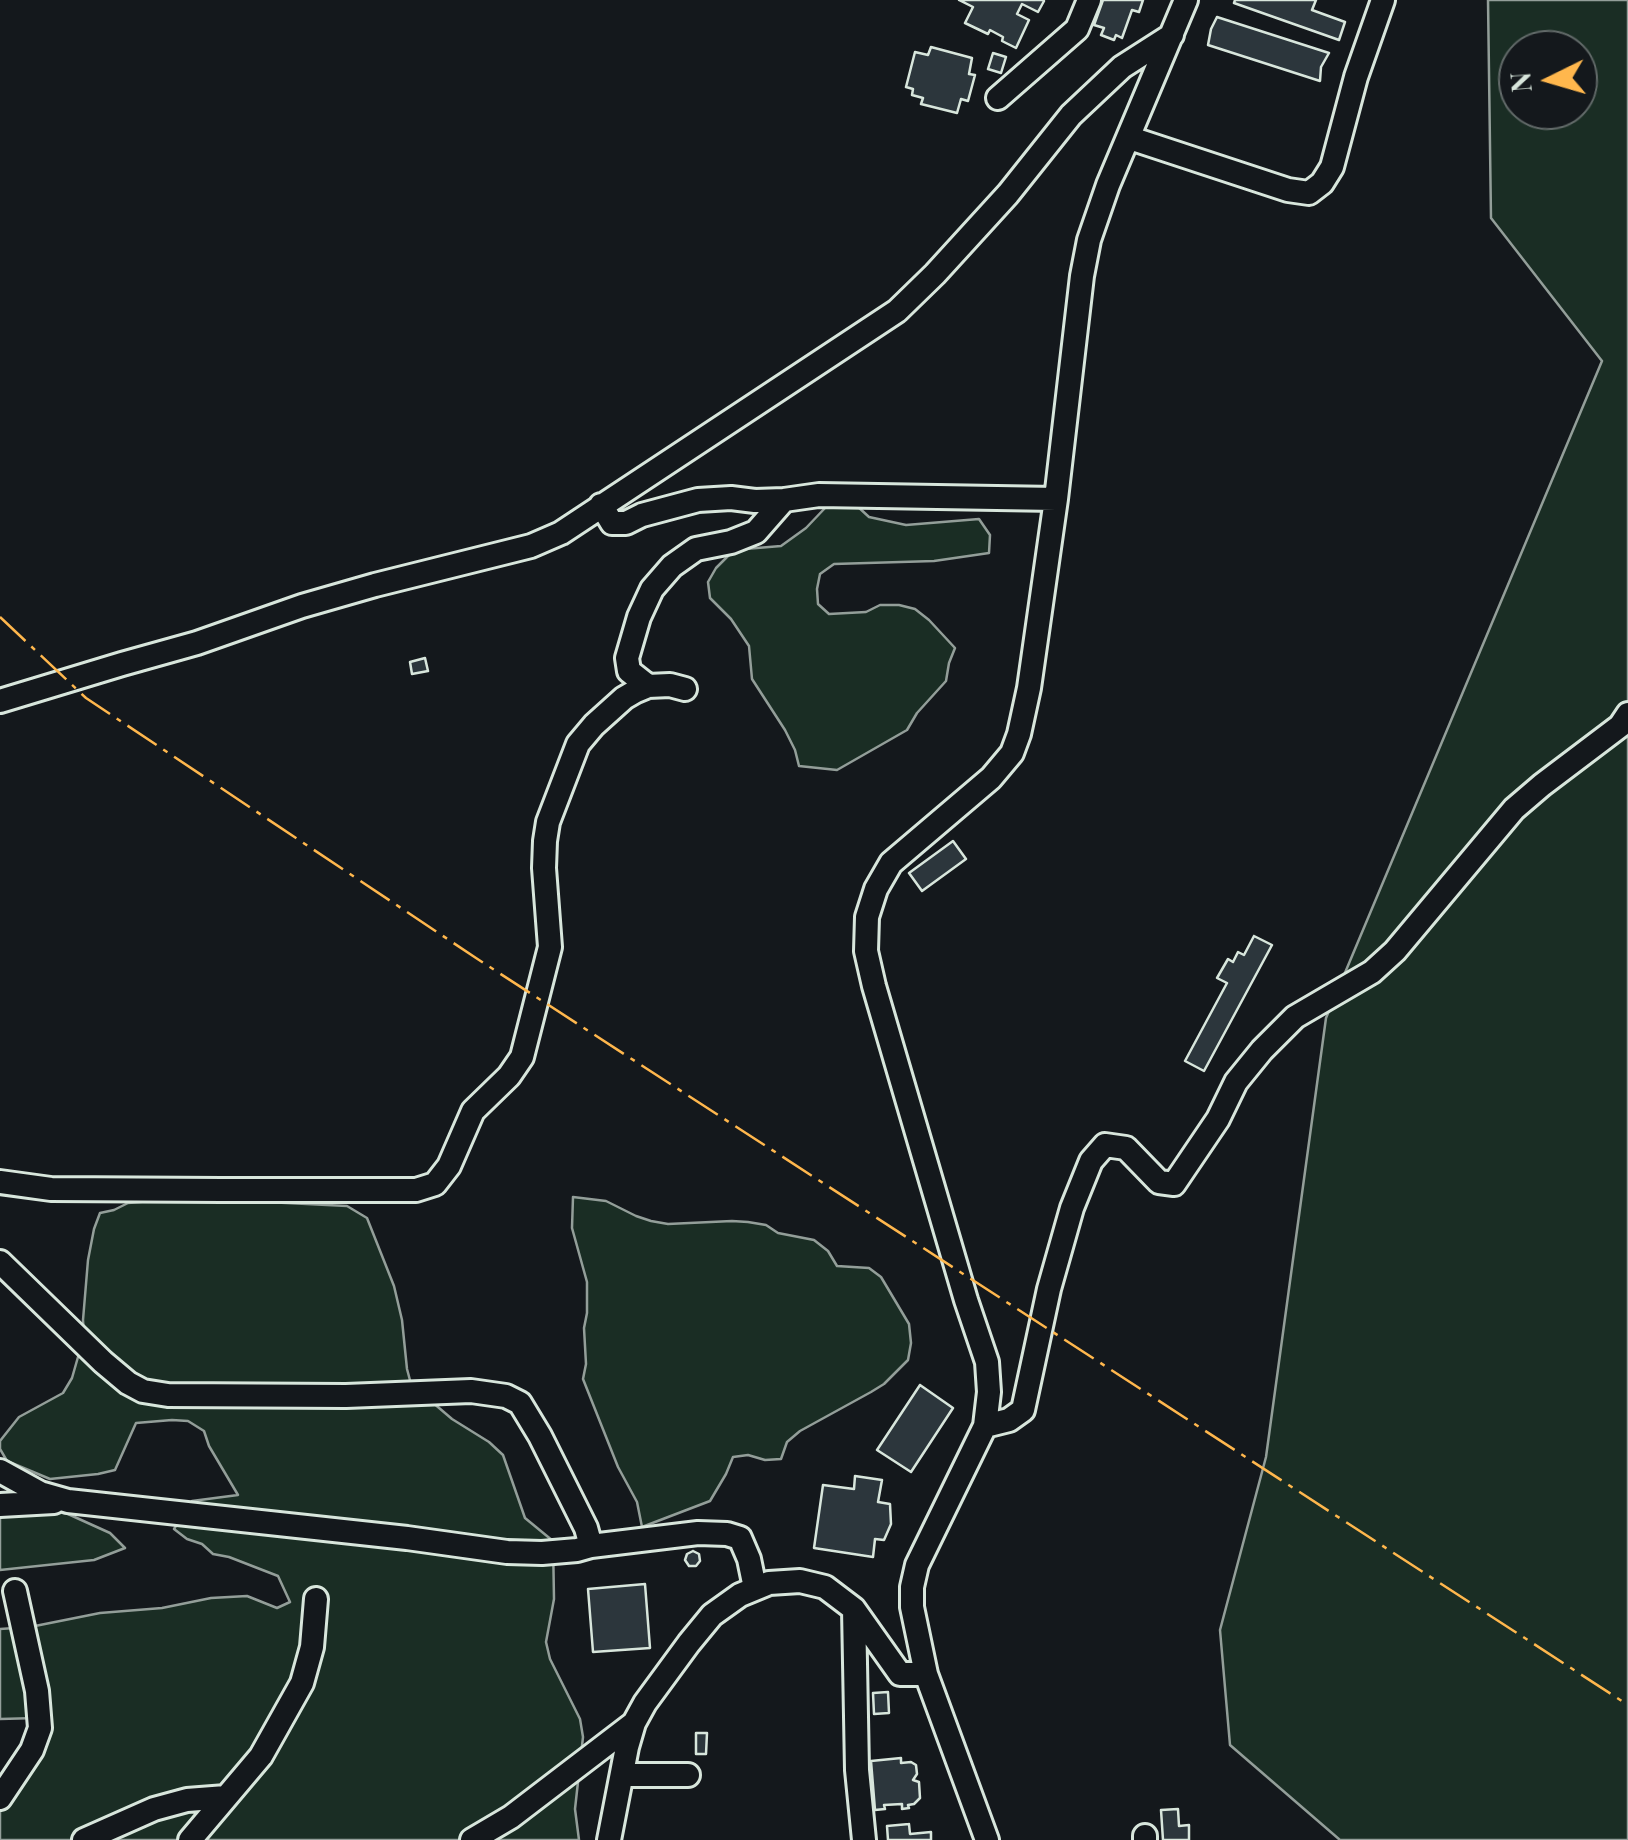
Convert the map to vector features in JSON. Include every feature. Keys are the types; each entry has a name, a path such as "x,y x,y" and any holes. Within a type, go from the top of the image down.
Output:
{"street":[{"path":"998,98 1077,29 1089,0"},
{"path":"987,1840 926,1674 912,1607 917,1565 985,1426 987,1362 874,986 866,951 867,917 876,889 891,863 990,778 1012,753 1020,734 1030,688 1089,240 1108,184 1186,0"},
{"path":"1130,138 1288,190 1309,193 1322,183 1332,166 1356,77 1383,0"},
{"path":"0,701 197,644 302,606 531,546 561,533 897,311 1008,194 1071,115 1122,67 1172,35"},
{"path":"600,506 612,523 698,500 731,498 784,500 819,495 1056,499"},
{"path":"648,686 629,671 627,658 652,588 672,566 696,549 756,532 784,500"},
{"path":"0,1182 51,1189 222,1190 416,1190 436,1184 473,1111 510,1076 522,1057 550,947 544,868 546,832 578,744 624,698 648,686 685,689"},
{"path":"985,1426 1010,1420 1022,1410 1049,1289 1090,1161 1105,1145 1126,1148 1160,1182 1174,1184 1218,1119 1236,1082 1294,1017 1372,972 1396,951 1514,809 1620,726 1628,714"},
{"path":"0,1262 103,1362 143,1392 346,1396 471,1391 506,1396 520,1403 540,1436 591,1546"},
{"path":"0,1471 40,1493 68,1501"},
{"path":"0,1505 68,1501 507,1552 542,1553 698,1533 727,1534 740,1538 755,1588"},
{"path":"610,1840 634,1724 712,1616 740,1595 770,1583 800,1581 825,1586 854,1609 900,1674 926,1674"},
{"path":"0,1798 25,1763 40,1728 37,1691 15,1591"},
{"path":"190,1840 260,1756 302,1683 312,1648 316,1599"},
{"path":"854,1609 864,1840"},
{"path":"472,1840 511,1817 634,1724"},
{"path":"623,1775 688,1775"},
{"path":"84,1840 154,1809 187,1800 226,1797"}],"green space":[{"path":"1488,0 1628,0 1628,1840 1340,1840 1230,1745 1220,1630 1266,1457 1326,1018 1602,361 1491,218"},
{"path":"840,502 856,505 869,517 906,525 979,519 990,535 989,553 934,561 834,564 820,574 818,604 829,614 866,612 880,605 915,609 955,648 946,681 907,730 837,770 799,766 785,730 752,679 749,646 731,619 710,598 708,582 729,555 745,549 781,546 826,507"},
{"path":"573,1197 606,1201 651,1221 748,1222 814,1240 828,1251 837,1266 869,1268 881,1277 909,1324 908,1360 884,1384 800,1431 787,1442 781,1459 733,1457 710,1501 642,1527 637,1502 618,1467 583,1379 587,1282 572,1228"},
{"path":"186,1198 347,1206 367,1218 394,1286 411,1384 503,1455 525,1518 553,1541 554,1599 546,1642 550,1659 580,1719 583,1737 575,1809 579,1840 0,1840 0,1785 37,1718 0,1719 0,1629 211,1598 247,1596 277,1608 290,1602 278,1576 213,1554 174,1529 192,1501 238,1495 204,1431 188,1421 136,1423 115,1470 98,1474 50,1479 7,1461 0,1449 0,1441 19,1417 63,1393 72,1378 84,1336 88,1260 100,1213 128,1203"},
{"path":"53,1511 110,1533 125,1548 94,1560 0,1570 0,1517"}],"building":[{"path":"959,0 1044,1 1038,12 1022,4 1017,14 1029,20 1016,48 990,30 988,34 965,23 973,7"},
{"path":"1103,0 1143,0 1139,12 1132,10 1122,38 1116,35 1114,40 1101,35 1104,28 1094,25"},
{"path":"1316,0 1312,10 1345,22 1339,40 1234,3"},
{"path":"1217,17 1329,53 1321,67 1320,81 1208,45"},
{"path":"931,47 972,58 969,74 975,75 968,101 961,99 957,113 921,104 923,98 912,95 913,89 906,87 915,52 928,55"},
{"path":"993,53 1006,57 1001,73 988,69"},
{"path":"425,658 428,671 412,674 410,662"},
{"path":"953,841 966,859 922,891 909,873"},
{"path":"1254,936 1272,945 1204,1071 1185,1061 1227,983 1217,978 1228,959 1233,962 1238,952 1244,955"},
{"path":"920,1385 953,1408 911,1472 877,1450"},
{"path":"855,1476 882,1480 878,1502 890,1504 891,1524 884,1540 875,1539 873,1557 814,1548 823,1485 854,1489"},
{"path":"693,1551 699,1554 700,1561 689,1566 685,1560"},
{"path":"645,1584 650,1648 593,1652 588,1589"},
{"path":"888,1692 889,1713 874,1714 873,1693"},
{"path":"696,1733 707,1733 706,1754 696,1754"},
{"path":"901,1758 901,1763 916,1765 913,1780 919,1782 920,1798 909,1808 902,1809 902,1804 884,1805 885,1809 875,1810 871,1761"},
{"path":"1178,1809 1179,1826 1189,1825 1189,1840 1163,1840 1161,1810"},
{"path":"909,1824 910,1834 931,1832 931,1840 888,1840 887,1826"}],"power":[{"path":"0,617 86,698 476,958 1628,1705"}]}
